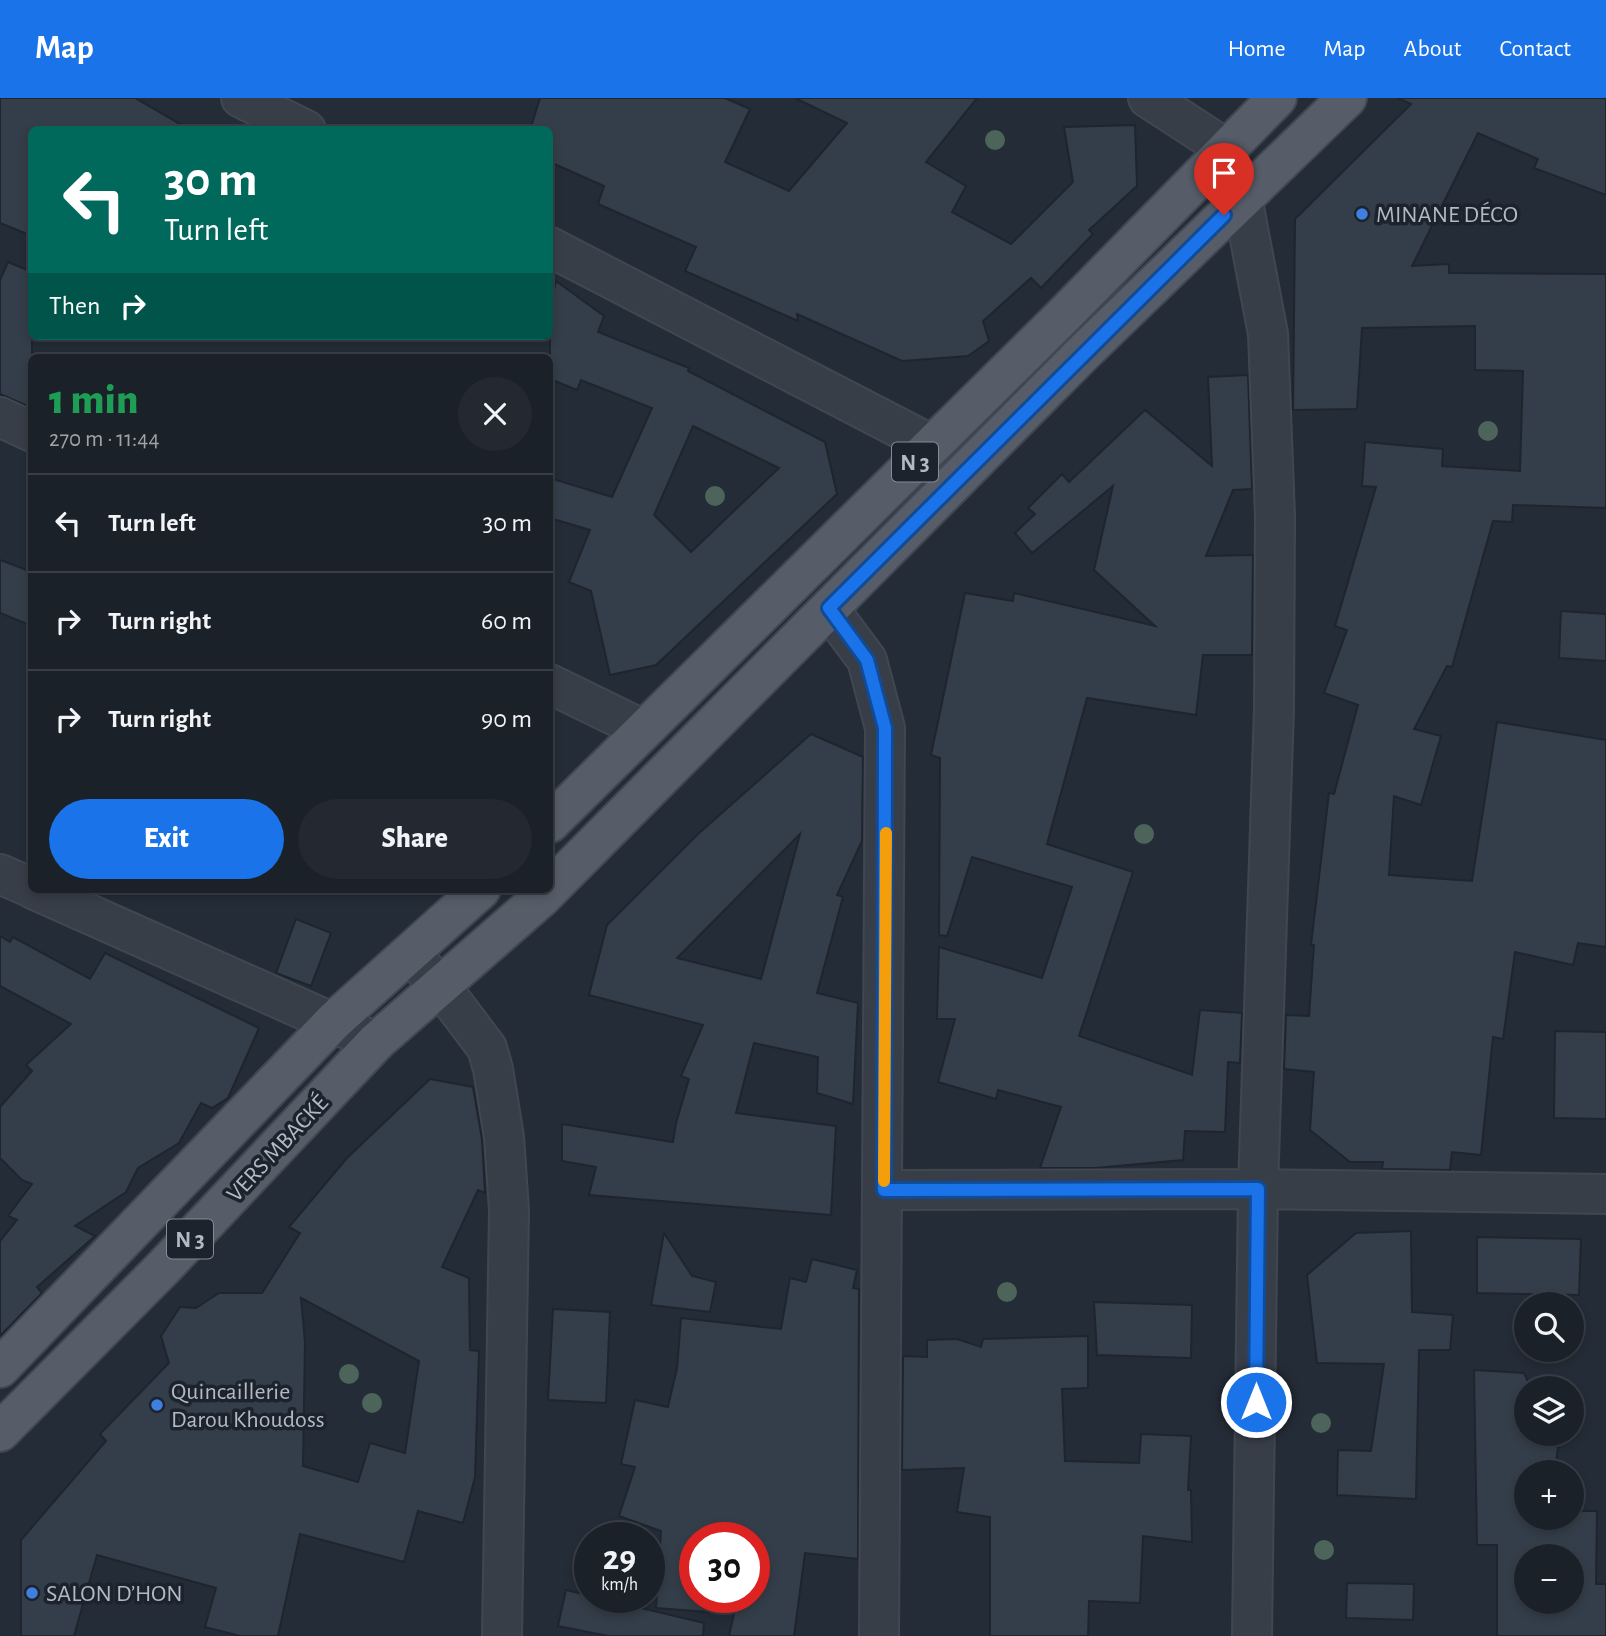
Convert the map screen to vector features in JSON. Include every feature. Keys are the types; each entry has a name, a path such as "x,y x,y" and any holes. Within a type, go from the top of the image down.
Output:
{"main road":[{"name":"N 3","path":"553,820 1228,150 1277,98"},
{"name":"N 3","path":"553,886 1242,197 1347,98"},
{"name":"N 3","path":"334,1021 477,893"},
{"name":"N 3","path":"376,1042 442,987 546,893"},
{"name":"VERS MBACKÉ","path":"0,1368 334,1021"},
{"name":"VERS MBACKÉ","path":"0,1431 164,1267 376,1042"}],"street":[{"path":"241,98 298,126"},
{"path":"1148,98 1228,150"},
{"path":"1242,197 1268,334 1275,516 1273,736 1258,1189 1252,1636"},
{"path":"553,249 932,445"},
{"path":"0,417 28,430"},
{"path":"829,608 867,660 885,728 884,1190 878,1636"},
{"path":"553,685 642,729"},
{"path":"0,874 28,887"},
{"path":"41,893 334,1021 376,1042"},
{"path":"410,954 442,987 487,1048 494,1069 504,1137 509,1210 502,1636"},
{"path":"884,1190 1258,1189 1606,1194"}],"building":[{"path":"0,98 135,98 183,126 28,126 28,234 0,223"},
{"path":"540,98 725,98 750,109 725,162 789,191 847,123 795,98 977,98 926,162 966,186 952,212 1011,244 1073,182 1064,127 1135,125 1137,186 1089,230 1093,234 1041,288 1031,278 983,321 989,341 968,356 902,361 797,314 798,321 685,271 696,247 598,204 604,186 553,163 553,126 531,126"},
{"path":"1398,98 1606,98 1606,195 1534,168 1538,159 1478,133 1412,266 1449,264 1449,273 1606,274 1606,508 1513,505 1512,522 1493,521 1452,667 1447,666 1414,729 1441,736 1421,805 1394,796 1389,875 1472,881 1497,722 1606,740 1606,947 1578,943 1573,965 1515,952 1503,1039 1493,1037 1481,1155 1452,1152 1450,1170 1382,1169 1383,1162 1350,1162 1310,1130 1314,1072 1284,1069 1286,1015 1309,1016 1314,945 1311,945 1329,793 1334,794 1358,705 1324,693 1347,630 1335,626 1376,487 1362,486 1365,442 1443,449 1442,466 1520,471 1523,371 1475,370 1475,326 1362,328 1357,409 1293,410 1295,219 1411,104"},
{"path":"8,262 28,270 28,340 32,340 32,354 28,354 28,406 0,394 0,280"},
{"path":"556,281 604,316 598,332 689,368 688,371 825,442 837,494 656,665 610,675 591,591 569,582 590,530 553,519 553,479 612,497 652,408 581,380 577,390 553,380 553,354 550,354","holes":["693,426 779,468 691,552 654,515"]},
{"path":"1248,375 1252,489 1233,490 1206,556 1253,555 1252,655 1203,655 1196,715 1087,698 1047,844 1133,872 1079,1036 1192,1075 1200,1010 1242,1013 1240,1063 1228,1062 1225,1132 1185,1131 1183,1160 1095,1168 1040,1168 1061,1107 998,1090 996,1099 938,1082 955,1019 937,1019 939,947 1042,978 1072,887 972,857 947,936 939,935 940,758 931,755 965,593 1013,601 1014,593 1155,626 1094,570 1113,486 1032,553 1015,533 1035,514 1028,508 1062,474 1069,482 1145,410 1212,466 1208,377"},
{"path":"0,560 28,570 28,624 0,613"},
{"path":"1561,611 1606,614 1606,661 1559,658"},
{"path":"811,734 863,757 862,841 837,895 843,897 817,993 858,1003 853,1104 817,1093 818,1057 754,1043 736,1113 836,1126 831,1215 589,1195 596,1167 562,1161 562,1124 673,1142 689,1079 681,1076 703,1025 589,995 607,925 697,835","holes":["800,834 761,979 677,958"]},
{"path":"296,919 331,933 311,986 276,973"},
{"path":"0,936 10,942 13,937 90,979 105,953 259,1028 228,1098 212,1108 201,1103 179,1143 138,1168 126,1192 75,1226 95,1236 37,1287 42,1293 0,1336 0,1241 17,1220 8,1216 32,1184 22,1180 0,1158 0,1107 32,1071 26,1065 71,1024 0,986"},
{"path":"1555,1031 1606,1032 1606,1119 1554,1118"},
{"path":"430,1079 473,1087 482,1139 485,1193 478,1190 442,1267 469,1278 470,1350 479,1351 475,1477 463,1523 418,1511 404,1562 300,1534 278,1636 240,1636 205,1627 216,1588 97,1555 74,1636 21,1636 21,1540 106,1441 100,1434 169,1363 161,1336 180,1307 196,1308 219,1293 262,1293 300,1233 289,1227 347,1158","holes":["301,1298 419,1361 405,1453 370,1443 358,1482 303,1466 305,1342"]},
{"path":"1411,1231 1412,1312 1453,1315 1450,1350 1419,1350 1416,1499 1337,1495 1338,1450 1371,1451 1384,1364 1317,1363 1307,1275 1356,1233"},
{"path":"664,1233 692,1276 716,1282 710,1312 651,1305"},
{"path":"1477,1237 1581,1239 1579,1292 1477,1293"},
{"path":"812,1259 857,1270 853,1288 859,1289 858,1559 805,1553 794,1636 729,1636 734,1614 721,1613 770,1613 770,1522 679,1522 679,1610 665,1609 665,1522 636,1522 619,1516 635,1467 621,1464 635,1400 668,1407 677,1368 681,1318 781,1329 790,1278 806,1282"},
{"path":"1094,1302 1192,1305 1191,1358 1097,1355"},
{"path":"553,1309 610,1312 606,1403 548,1400"},
{"path":"1088,1336 1088,1388 1062,1389 1065,1461 1139,1463 1141,1434 1191,1436 1188,1490 1191,1490 1192,1542 1143,1536 1140,1603 1089,1601 1088,1636 990,1636 990,1517 957,1512 964,1468 902,1470 903,1356 927,1357 927,1340 957,1339 981,1347 983,1339"},
{"path":"1474,1370 1524,1373 1525,1376 1514,1376 1514,1446 1558,1447 1556,1460 1514,1460 1514,1530 1584,1530 1584,1511 1597,1511 1596,1584 1606,1584 1606,1636 1497,1636 1497,1545 1477,1545"},
{"path":"1347,1583 1414,1584 1413,1620 1346,1618"},
{"path":"566,1590 574,1592 574,1613 662,1613 704,1623 703,1636 608,1636 558,1626"}],"slow traffic":[{"path":"884,1181 886,833"}],"place":[{"name":"MINANE DÉCO","path":"1362,214"},
{"name":"Quincaillerie Darou Khoudoss","path":"157,1405"},
{"name":"SALON D’HON","path":"32,1593"}],"route":[{"path":"1224,215 829,608 867,660 885,728 884,1190 1258,1189 1256,1402"}]}
